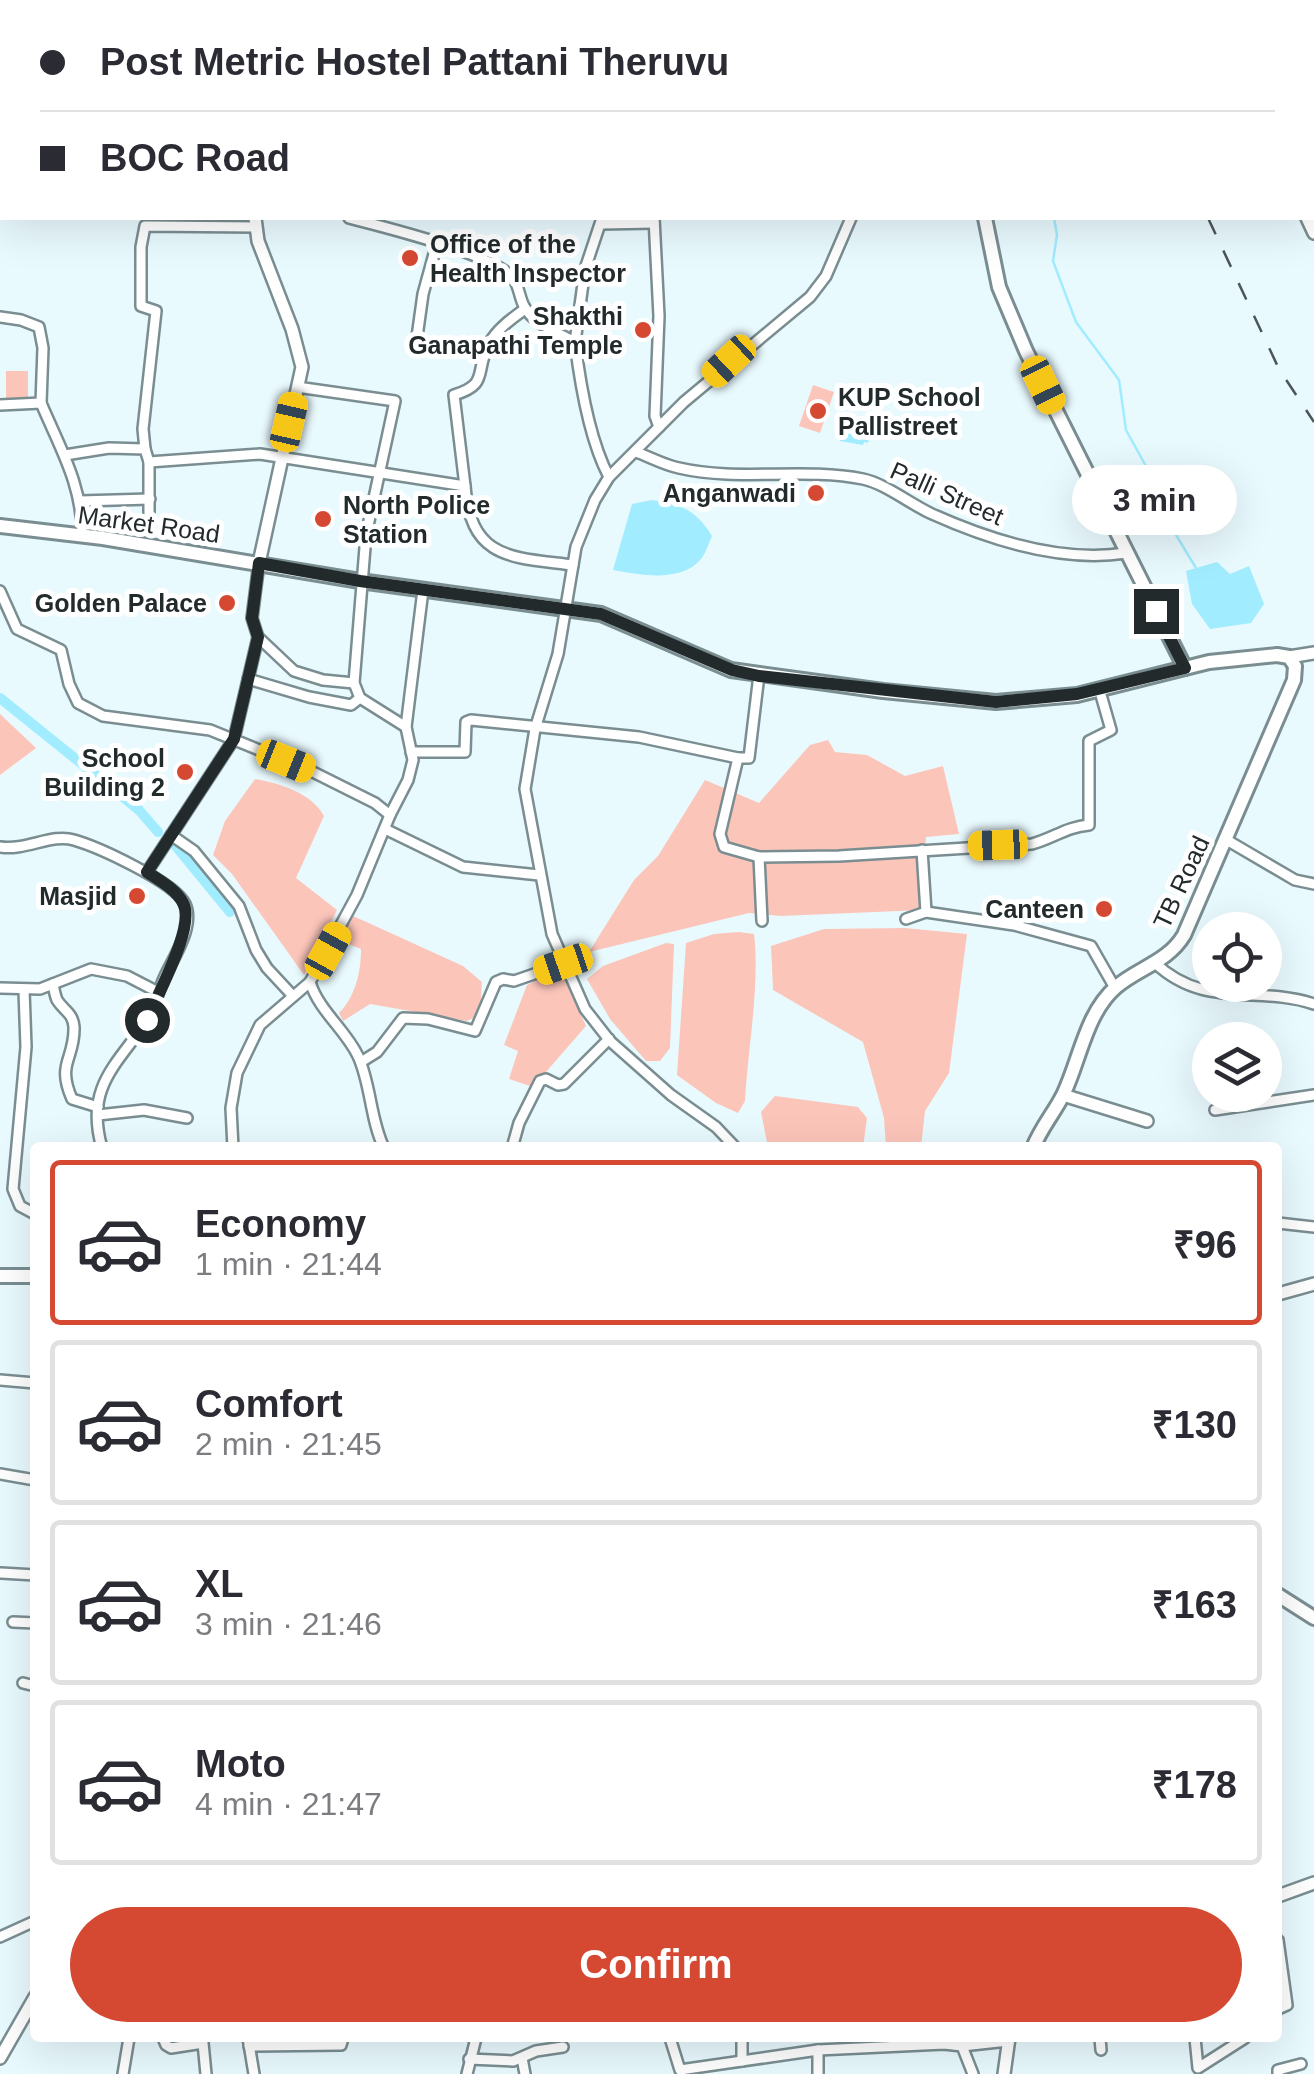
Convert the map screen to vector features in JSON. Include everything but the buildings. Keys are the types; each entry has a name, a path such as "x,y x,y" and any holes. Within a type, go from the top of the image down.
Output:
{"main road":[{"path":"988,221 998,287 1026,351 1185,668"},
{"name":"Market Road","path":"0,526 601,614 732,670 996,702 1077,694 1185,668 1242,659 1289,657"},
{"name":"TB Road","path":"1035,1142 1063,1094 1096,1014 1115,988 1180,942 1294,680 1295,666 1289,657"},
{"path":"0,1276 30,1276"},
{"path":"1282,1597 1314,1618"}],"street":[{"path":"356,220 437,243 497,267 514,278 525,309 545,327 575,342"},
{"path":"609,477 602,464 575,342 585,268 601,221 654,220 659,316 655,395 659,427"},
{"path":"730,1142 609,1039 586,1010 552,934 525,789 535,729 558,654 573,565 583,528 609,477 729,361 810,297 826,276 849,220"},
{"path":"149,518 143,430 156,311 141,306 145,226 256,222 302,367 280,457 252,618 258,637 294,671 354,684"},
{"path":"437,243 423,294 416,344 487,346"},
{"path":"525,309 487,346 479,383 454,395 464,486 473,529 481,541 502,553 573,565"},
{"path":"0,317 39,327 43,348 41,403 66,455 80,500 82,536"},
{"path":"297,387 395,401 378,472 360,581 354,684 360,698 406,727"},
{"path":"0,405 41,403"},
{"path":"66,455 109,448 145,449"},
{"name":"Palli Street","path":"636,452 675,468 706,473 844,476 869,481 932,514 1000,540 1076,554 1126,553"},
{"path":"148,462 260,454 464,486"},
{"path":"80,500 150,499"},
{"path":"233,1142 231,1108 237,1073 260,1025 310,982 358,895 408,780 413,760 406,727 423,590"},
{"path":"0,591 17,629 61,650 78,702 104,716 185,724 234,739 311,771 375,803 390,815"},
{"path":"147,872 234,739 258,637"},
{"path":"1289,657 1314,654"},
{"path":"411,752 465,752 468,721 638,737 749,758 759,676"},
{"path":"248,679 334,702 350,704 360,698"},
{"path":"738,758 720,834 724,847 760,857 1032,844 1057,837 1069,826 1089,825 1089,741 1111,730 1099,688"},
{"path":"385,829 463,866 539,875"},
{"path":"172,835 194,851 230,894 267,968 293,996"},
{"path":"0,847 13,850 70,838 147,872 186,905 187,925 147,1020 113,1062 98,1111 101,1142"},
{"path":"1225,839 1295,880 1314,884"},
{"path":"922,850 926,912"},
{"path":"760,857 762,921"},
{"path":"906,920 926,912 1014,925 1090,946 1115,988"},
{"path":"1155,963 1176,980 1211,993 1314,1004"},
{"path":"361,1062 377,1052 402,1018 428,1019 474,1031 496,982 514,981 563,964"},
{"path":"0,988 24,990 53,984 91,969 127,976 158,992"},
{"path":"310,982 321,1006 361,1062 383,1142"},
{"path":"53,984 57,1000 72,1014 74,1029 63,1068 72,1099 98,1111 144,1110 187,1118"},
{"path":"24,990 24,1075 13,1189 20,1206 30,1211"},
{"path":"514,1142 540,1081 564,1084 609,1039"},
{"path":"1063,1094 1148,1122"},
{"path":"1282,1100 1314,1095"},
{"path":"1282,1223 1314,1227"},
{"path":"1282,1293 1314,1284"},
{"path":"0,1380 30,1382"},
{"path":"0,1474 30,1479"},
{"path":"1,1573 30,1575"},
{"path":"12,1622 30,1623"},
{"path":"22,1683 30,1685"},
{"path":"1282,1894 1314,1882"},
{"path":"0,1936 30,1923"},
{"path":"1282,1966 1288,2005 1282,2007"},
{"path":"0,2058 6,2034 30,2003"},
{"path":"123,2074 127,2042"},
{"path":"165,2042 171,2048 196,2042"},
{"path":"205,2042 206,2074"},
{"path":"254,2074 249,2042 342,2042"},
{"path":"466,2074 475,2042"},
{"path":"671,2042 679,2072 818,2050 993,2042"},
{"path":"742,2042 742,2061"},
{"path":"1004,2074 1009,2042"},
{"path":"1100,2042 1101,2050"},
{"path":"1195,2042 1198,2068 1239,2042"},
{"path":"962,2046 973,2074"},
{"path":"469,2059 513,2061 536,2051 563,2047"},
{"path":"818,2050 818,2074"},
{"path":"522,2058 525,2074"},
{"path":"1278,2074 1278,2070 1302,2064"}],"shaded area":[{"path":"6,371 28,371 28,401 6,401"},
{"path":"813,385 834,392 820,433 799,426"},
{"path":"0,714 36,748 0,775"},
{"path":"828,740 835,752 867,755 905,776 943,766 959,834 926,837 922,910 781,916 749,913 589,952 634,880 658,856 705,780 759,803 810,745"},
{"path":"255,779 303,795 324,816 296,878 337,910 304,975 232,874 213,855 225,821"},
{"path":"351,915 463,966 482,982 480,1015 467,1021 370,1004 343,1021 339,1013 353,992 361,958 361,949 339,940"},
{"path":"905,928 967,934 949,1073 925,1111 922,1142 886,1142 884,1118 863,1042 773,990 771,946 824,929"},
{"path":"714,934 754,934 756,974 745,1101 738,1113 716,1103 677,1075 686,943"},
{"path":"666,943 674,944 670,1048 660,1061 646,1061 610,1019 587,979 603,966"},
{"path":"560,969 586,1026 533,1087 509,1079 518,1051 504,1045 527,985"},
{"path":"775,1096 858,1107 867,1118 864,1142 767,1142 761,1112"}],"water":[{"path":"849,421 872,423 868,443 840,441"},
{"path":"652,500 680,506 700,520 712,536 704,554 683,572 647,575 613,570 632,504"},
{"path":"1217,562 1230,574 1249,566 1264,604 1251,623 1210,629 1192,604 1186,571"}],"waterway":[{"path":"1054,220 1057,235 1053,261 1076,322 1119,380 1126,430 1163,497 1170,525 1196,568"},
{"path":"0,698 139,810 158,832"},
{"path":"175,845 230,912"}],"railway":[{"path":"1209,220 1279,369 1314,422"}],"place":[{"name":"Office of the Health Inspector","path":"410,258"},
{"name":"Shakthi Ganapathi Temple","path":"643,330"},
{"name":"KUP School Pallistreet","path":"818,411"},
{"name":"Anganwadi","path":"816,493"},
{"name":"North Police Station","path":"323,519"},
{"name":"Golden Palace","path":"227,603"},
{"name":"School Building 2","path":"185,772"},
{"name":"Masjid","path":"137,896"},
{"name":"Canteen","path":"1104,909"}],"route":[{"path":"147,1020 187,925 186,905 147,872 234,739 258,637 252,618 259,563 601,614 732,670 759,676 996,702 1077,694 1185,668 1156,611"}]}
